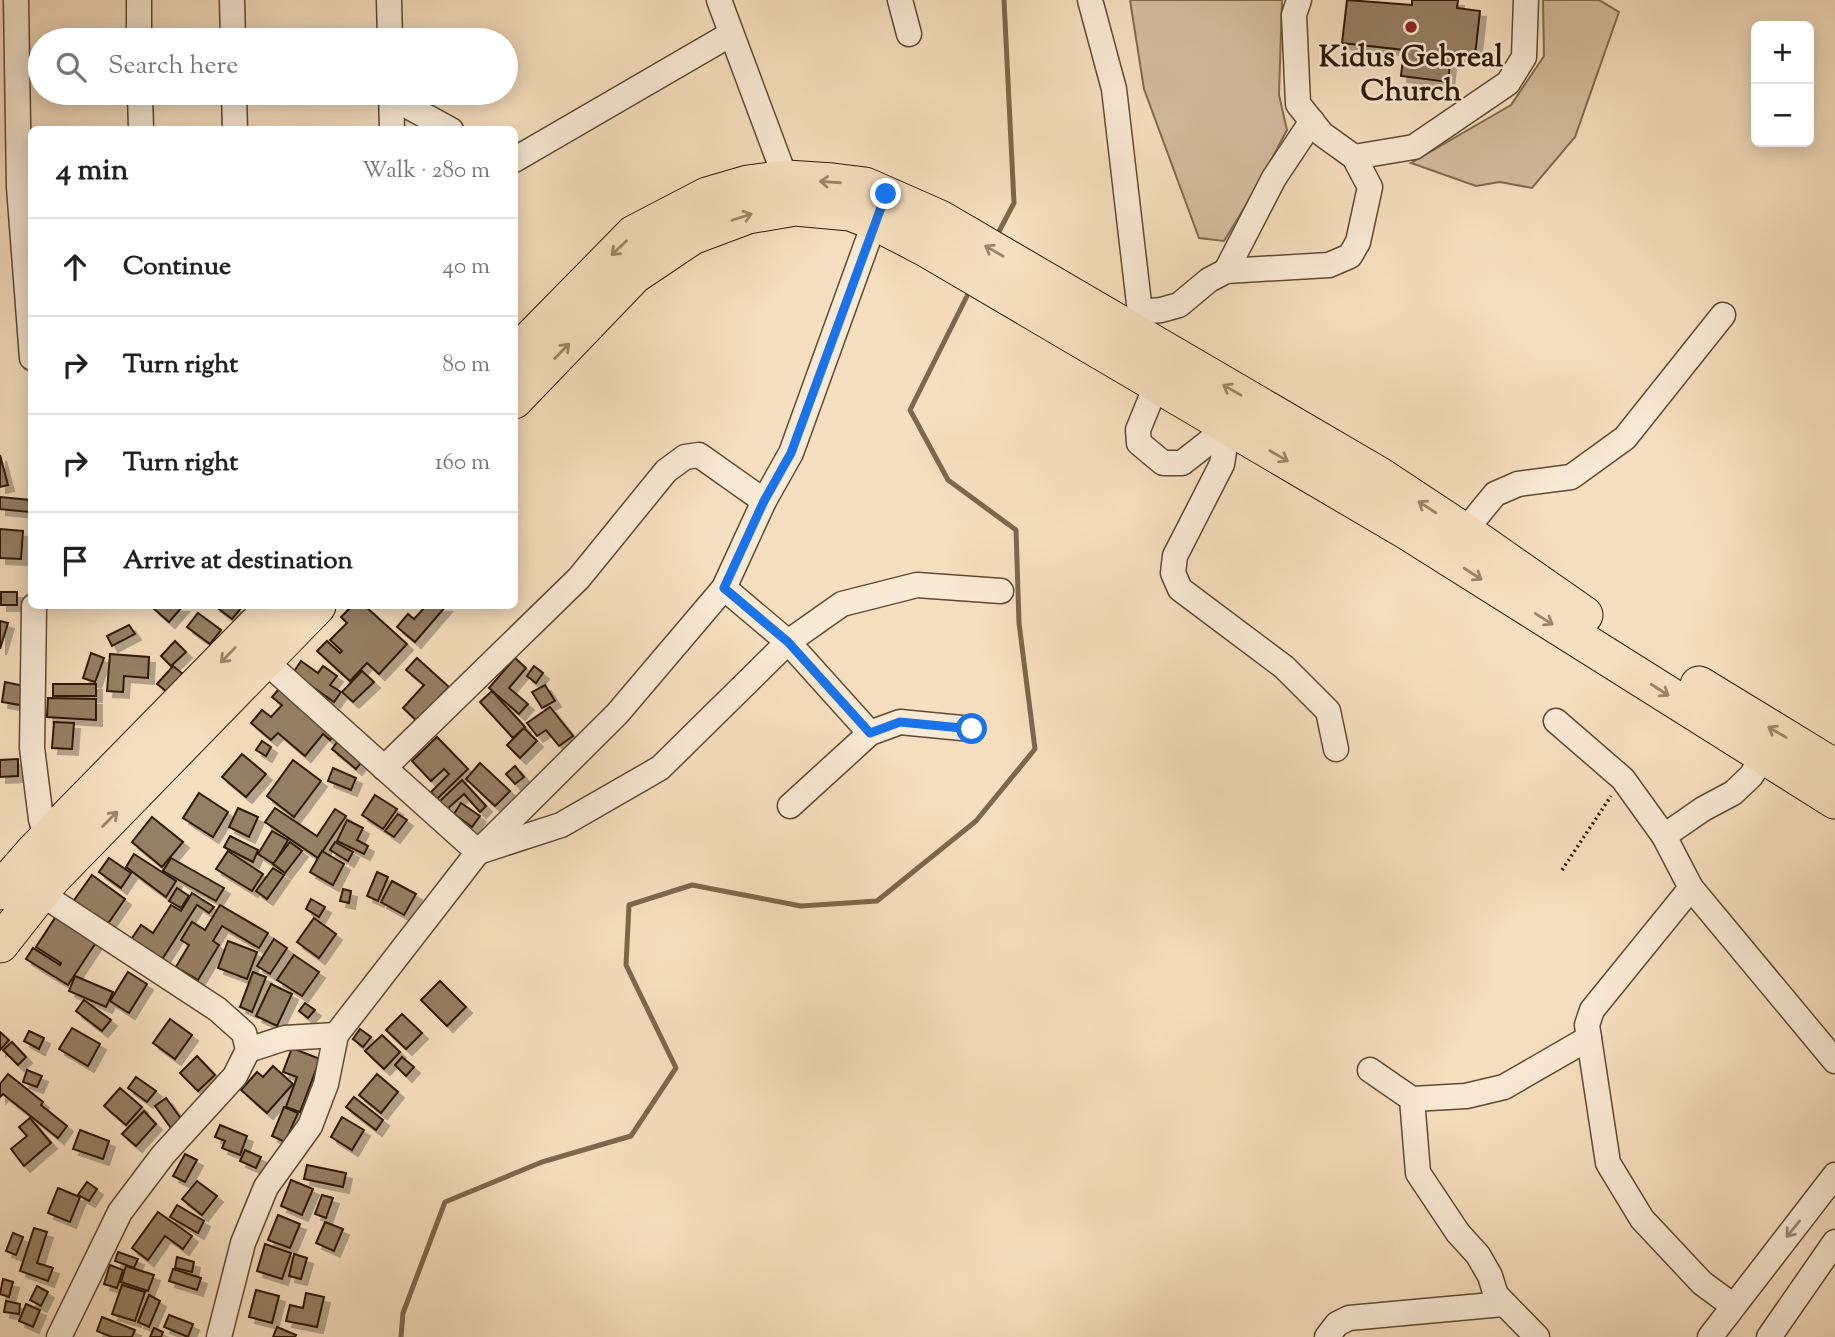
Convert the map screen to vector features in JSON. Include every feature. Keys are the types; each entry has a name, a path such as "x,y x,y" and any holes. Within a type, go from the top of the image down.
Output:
{"highway":[{"path":"518,352 634,234 707,196 748,184 791,193 850,212 880,208 933,233 1040,295 1127,333 1378,475 1464,532 1515,585"},
{"path":"518,396 634,275 692,236 748,215 791,193"},
{"path":"1127,333 1157,383 1409,532 1515,585 1763,755 1834,774"},
{"path":"0,944 40,893 58,850 272,609"},
{"path":"0,891 58,850 264,660 314,609"},
{"path":"1585,631 1834,774"}],"street":[{"path":"16,0 17,187 28,312"},
{"path":"139,0 139,28"},
{"path":"232,0 233,28"},
{"path":"389,0 390,28"},
{"path":"719,0 791,193"},
{"path":"900,0 909,34"},
{"path":"1090,0 1114,89 1127,333"},
{"path":"1127,333 1161,310 1179,305 1209,280 1226,271 1329,265 1350,256 1358,242 1370,187 1354,157 1322,134 1298,104 1294,15 1299,0"},
{"path":"1354,157 1413,147 1507,83 1524,57 1527,0"},
{"path":"518,158 731,34"},
{"path":"140,105 141,126"},
{"path":"234,105 235,126"},
{"path":"391,105 392,126"},
{"path":"408,105 444,126"},
{"path":"1226,271 1274,178 1312,121"},
{"path":"219,1337 243,1243 266,1187 310,1126 326,1084 336,1035 478,852 617,713 724,588 764,501 791,453 880,208"},
{"path":"1464,532 1495,495 1518,484 1571,477 1625,438 1723,316"},
{"path":"1157,383 1138,430 1139,443 1163,463 1182,463 1228,427"},
{"path":"1228,427 1222,464 1175,556 1174,573 1181,589 1284,667 1328,711 1336,749"},
{"path":"384,768 579,578 666,471 685,457 699,454 764,501"},
{"path":"478,852 561,825 660,768 788,642 842,604 917,585 1001,591"},
{"path":"724,588 788,642 870,733"},
{"path":"34,609 32,748 41,819 58,850"},
{"path":"264,660 478,852"},
{"path":"1556,721 1623,779 1664,836 1691,888 1835,1061"},
{"path":"790,806 870,733 900,722 972,729"},
{"path":"1664,836 1732,793 1751,776 1763,755"},
{"path":"1691,888 1592,1010 1587,1025 1608,1163 1642,1219 1702,1283 1732,1305"},
{"path":"40,893 217,1009 244,1033 248,1050 235,1076 163,1155 120,1212 59,1337"},
{"path":"248,1050 285,1038 336,1035"},
{"path":"1370,1070 1412,1099 1466,1096 1504,1087 1589,1038"},
{"path":"1412,1099 1418,1173 1458,1233 1478,1255 1490,1276 1496,1295 1537,1337"},
{"path":"1710,1337 1732,1305 1835,1175"},
{"path":"1769,1337 1835,1242"},
{"path":"1327,1337 1337,1324 1349,1318 1503,1304"}],"path":[{"path":"1562,870 1623,779"}],"shaded area":[{"path":"1130,0 1282,0 1279,95 1287,130 1224,241 1199,238 1144,89"},
{"path":"1543,0 1599,0 1619,12 1575,137 1532,188 1500,182 1476,186 1411,163 1511,105 1544,56"}],"building":[{"name":"Kidus Gebreal Church","path":"1347,0 1412,5 1412,0 1458,0 1457,8 1480,11 1475,56 1451,54 1448,82 1401,76 1404,50 1342,43"},
{"path":"0,455 8,485 0,487"},
{"path":"0,497 28,500 28,512 0,509"},
{"path":"0,529 23,531 21,559 0,558"},
{"path":"1,592 17,592 17,605 1,605"},
{"path":"154,609 180,609 169,622"},
{"path":"219,609 240,609 232,619"},
{"path":"349,609 368,609 407,644 379,674 367,663 350,681 317,651 327,641 340,653 342,651 330,640 347,623 341,617"},
{"path":"423,609 443,609 415,642 397,627 408,614 414,619"},
{"path":"198,613 221,630 210,644 187,627"},
{"path":"0,621 8,623 0,649"},
{"path":"129,625 135,634 112,646 107,636"},
{"path":"175,641 186,652 171,666 161,656"},
{"path":"91,653 104,658 95,682 83,678"},
{"path":"110,654 149,657 148,678 124,676 123,692 107,691"},
{"path":"417,658 449,687 417,721 403,708 424,685 406,670"},
{"path":"515,658 526,668 509,688 528,704 519,714 489,688"},
{"path":"301,661 318,673 323,666 337,676 330,685 341,692 334,702 293,673"},
{"path":"173,666 183,674 167,692 157,684"},
{"path":"534,666 543,673 536,683 527,676"},
{"path":"362,671 374,682 353,702 342,692"},
{"path":"5,682 24,686 20,705 2,702"},
{"path":"53,684 96,684 96,696 53,696"},
{"path":"283,684 338,730 330,740 323,734 305,756 278,733 271,740 251,723 262,710 271,717 282,705 272,697"},
{"path":"545,685 555,701 542,708 532,692"},
{"path":"492,691 525,727 513,738 480,702"},
{"path":"48,698 96,699 96,720 47,717"},
{"path":"550,707 573,736 559,746 546,730 537,736 527,723"},
{"path":"54,722 74,723 72,749 52,748"},
{"path":"524,728 537,741 520,758 507,745"},
{"path":"341,737 365,757 356,769 332,749"},
{"path":"437,737 468,769 437,799 431,792 449,774 444,769 431,781 412,761"},
{"path":"262,741 271,747 266,756 256,750"},
{"path":"242,754 266,774 246,797 222,777"},
{"path":"18,759 18,776 0,777 0,760"},
{"path":"293,760 321,781 294,817 267,796"},
{"path":"480,763 510,791 495,806 466,779"},
{"path":"515,766 524,777 515,784 506,774"},
{"path":"333,768 356,778 351,790 328,781"},
{"path":"462,780 486,806 480,812 464,794 446,810 439,802"},
{"path":"199,793 228,812 213,837 183,818"},
{"path":"375,795 397,809 383,829 362,815"},
{"path":"461,803 480,816 472,827 454,814"},
{"path":"238,808 258,817 249,837 229,827"},
{"path":"275,808 317,836 335,809 346,816 318,858 265,822"},
{"path":"398,814 407,820 394,837 385,831"},
{"path":"152,817 183,842 162,867 132,842"},
{"path":"347,820 363,828 357,840 368,846 364,854 337,841"},
{"path":"272,831 288,840 274,864 258,854"},
{"path":"230,836 258,850 253,862 224,847"},
{"path":"290,842 302,851 285,873 273,864"},
{"path":"335,842 353,852 348,861 330,850"},
{"path":"228,851 263,874 252,891 216,869"},
{"path":"322,851 344,864 333,885 310,872"},
{"path":"134,854 176,881 166,897 126,867"},
{"path":"109,858 131,873 121,888 99,872"},
{"path":"171,858 224,888 216,901 163,871"},
{"path":"273,868 284,875 267,899 256,891"},
{"path":"377,872 388,877 378,901 367,896"},
{"path":"92,875 125,899 105,928 72,903"},
{"path":"392,881 416,894 404,915 381,902"},
{"path":"177,888 189,896 181,908 169,901"},
{"path":"343,889 351,891 349,903 340,901"},
{"path":"192,893 214,907 209,913 197,905 159,964 128,944 141,925 153,933 171,905 181,911"},
{"path":"311,899 325,907 319,917 306,909"},
{"path":"220,905 268,933 259,948 222,926 213,941 219,945 198,980 176,967 189,945 181,940 192,922 205,930"},
{"path":"57,915 97,941 68,985 26,959 33,948 60,965 61,963 36,947"},
{"path":"314,918 336,934 319,958 297,942"},
{"path":"274,939 287,948 270,974 257,966"},
{"path":"228,941 257,952 247,979 218,968"},
{"path":"294,955 319,972 302,996 277,980"},
{"path":"128,972 147,984 129,1013 110,1001"},
{"path":"253,972 266,977 252,1012 240,1007"},
{"path":"75,976 113,992 106,1007 69,991"},
{"path":"440,981 466,1007 447,1026 421,1000"},
{"path":"271,984 292,994 277,1026 256,1016"},
{"path":"84,1000 111,1020 102,1031 76,1011"},
{"path":"305,1003 315,1010 308,1018 299,1011"},
{"path":"402,1014 422,1033 406,1049 386,1030"},
{"path":"170,1019 192,1035 175,1059 153,1043"},
{"path":"72,1028 100,1044 88,1066 59,1049"},
{"path":"360,1029 371,1037 363,1047 353,1039"},
{"path":"29,1031 44,1038 39,1049 24,1041"},
{"path":"0,1032 9,1040 0,1050"},
{"path":"382,1035 400,1052 384,1069 365,1051"},
{"path":"12,1042 26,1057 18,1065 3,1050"},
{"path":"292,1048 320,1059 300,1112 286,1107 297,1077 283,1072"},
{"path":"197,1056 215,1075 198,1091 180,1073"},
{"path":"402,1057 414,1067 406,1076 395,1065"},
{"path":"273,1066 293,1084 267,1113 241,1090 257,1072 263,1077"},
{"path":"27,1070 42,1076 37,1087 23,1082"},
{"path":"8,1074 43,1102 41,1105 67,1126 58,1138 3,1094 0,1097 0,1084"},
{"path":"377,1074 398,1092 381,1113 359,1095"},
{"path":"136,1077 156,1091 147,1102 128,1088"},
{"path":"120,1088 142,1107 126,1125 104,1106"},
{"path":"354,1097 383,1120 376,1130 346,1107"},
{"path":"166,1098 182,1120 171,1128 155,1106"},
{"path":"284,1107 298,1113 285,1142 272,1136"},
{"path":"144,1111 156,1124 136,1146 122,1134"},
{"path":"342,1117 364,1130 352,1150 331,1137"},
{"path":"30,1118 51,1143 24,1166 11,1149 27,1136 19,1127"},
{"path":"220,1125 247,1136 240,1155 222,1148 225,1141 215,1137"},
{"path":"80,1130 109,1141 103,1159 73,1149"},
{"path":"245,1150 261,1157 256,1168 240,1161"},
{"path":"185,1154 197,1160 185,1182 173,1176"},
{"path":"307,1165 346,1173 343,1187 304,1179"},
{"path":"291,1180 313,1189 302,1215 281,1206"},
{"path":"197,1181 217,1196 202,1215 182,1199"},
{"path":"87,1182 97,1189 89,1201 78,1195"},
{"path":"58,1188 80,1197 70,1222 48,1213"},
{"path":"322,1195 333,1198 326,1218 315,1214"},
{"path":"177,1205 204,1221 198,1233 170,1217"},
{"path":"158,1212 192,1236 183,1249 165,1236 148,1260 132,1248"},
{"path":"278,1215 300,1224 290,1248 268,1240"},
{"path":"325,1222 343,1229 334,1251 316,1243"},
{"path":"34,1228 47,1232 37,1263 53,1268 48,1281 20,1271"},
{"path":"13,1233 23,1237 16,1255 6,1251"},
{"path":"265,1244 291,1253 282,1279 257,1271"},
{"path":"118,1252 138,1259 134,1268 115,1261"},
{"path":"294,1254 307,1258 301,1279 289,1276"},
{"path":"177,1257 194,1262 192,1272 175,1268"},
{"path":"110,1265 123,1270 117,1288 104,1284"},
{"path":"126,1266 154,1275 148,1291 121,1282"},
{"path":"173,1269 201,1278 197,1290 169,1281"},
{"path":"3,1279 13,1282 9,1297 0,1294"},
{"path":"122,1285 145,1292 135,1321 112,1314"},
{"path":"37,1286 48,1292 41,1306 30,1300"},
{"path":"256,1290 279,1296 272,1323 249,1317"},
{"path":"306,1293 324,1297 317,1327 286,1321 290,1305 303,1308"},
{"path":"149,1295 160,1301 149,1327 138,1322"},
{"path":"6,1301 20,1304 19,1314 4,1312"},
{"path":"26,1304 40,1310 33,1327 19,1321"},
{"path":"169,1315 193,1324 188,1337 164,1327"},
{"path":"102,1317 135,1330 132,1337 112,1337 97,1331"},
{"path":"277,1327 296,1335 273,1337"},
{"path":"154,1328 163,1332 161,1337 150,1337"}],"waterway":[{"path":"996,237 1014,203 1004,0"},
{"path":"401,1337 403,1313 445,1202 542,1162 631,1136 676,1068 626,965 629,905 692,885 801,906 877,901 976,821 1035,749 1019,623 1016,530 948,480 910,410 970,290"}],"place":[{"name":"Kidus Gebreal Church","path":"1411,27"}],"route":[{"path":"886,194 791,453 764,501 724,588 788,642 870,733 900,722 972,729"}]}
